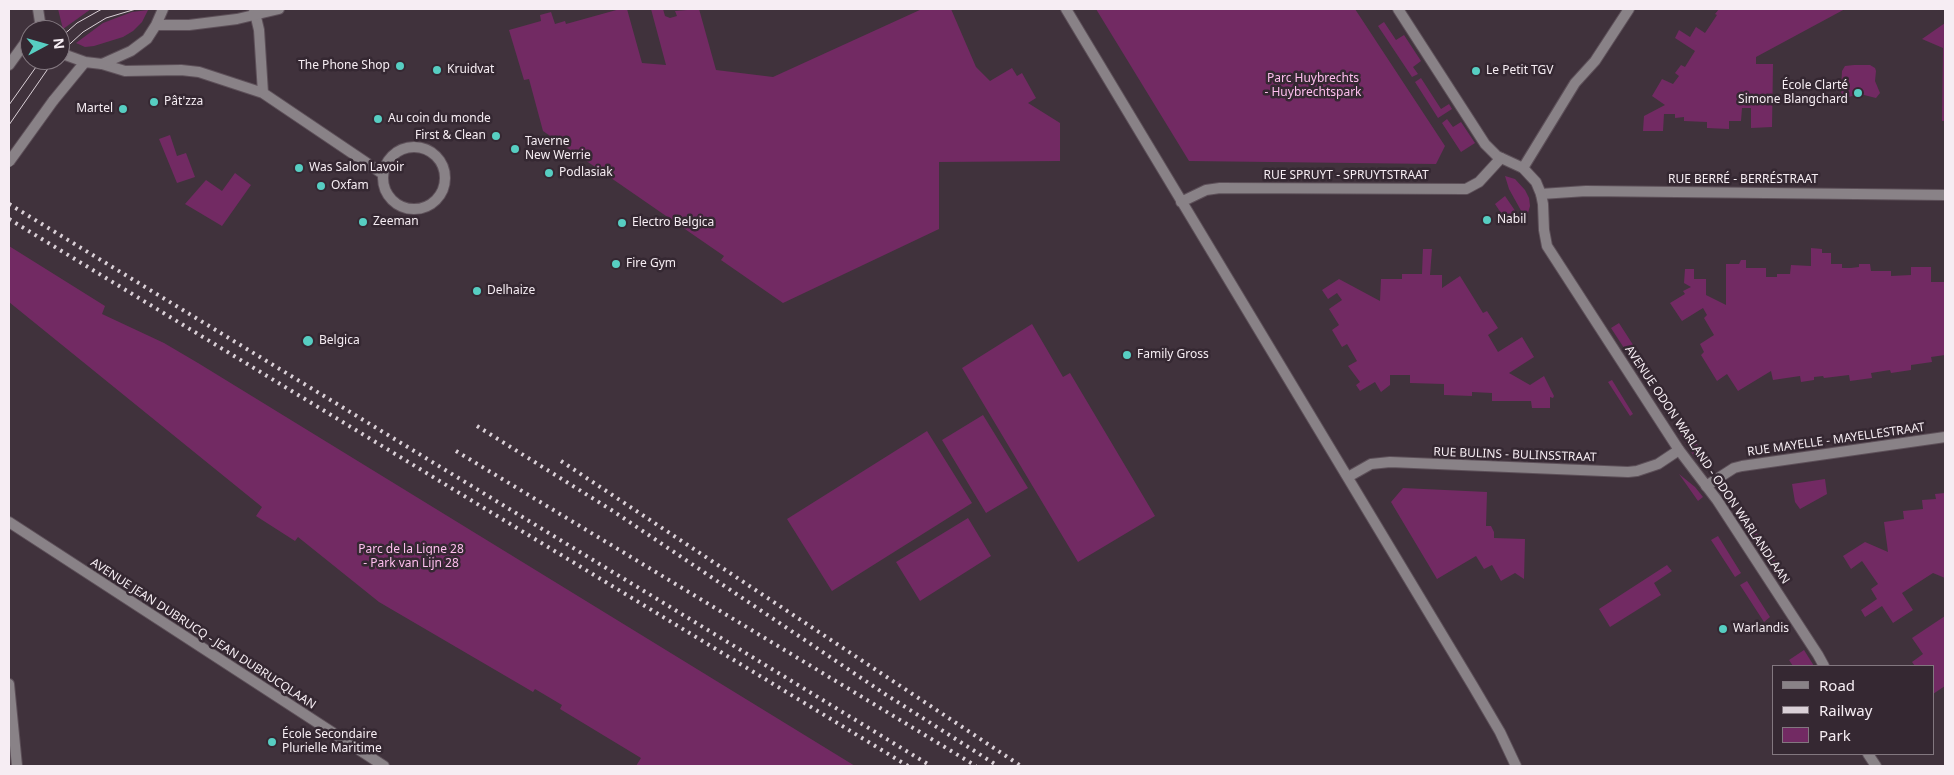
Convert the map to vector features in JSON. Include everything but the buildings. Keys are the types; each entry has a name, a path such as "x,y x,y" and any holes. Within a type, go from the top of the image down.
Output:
{"street":[{"path":"102,64 131,51 147,39 164,9"},
{"path":"156,25 188,25 279,9"},
{"path":"1066,9 1474,686 1500,732 1516,766"},
{"name":"AVENUE ODON WARLAND - ODON WARLANDLAAN","path":"1398,9 1485,144 1500,158 1523,168 1536,182 1542,194 1547,246 1679,450 1728,516 1823,665"},
{"path":"1523,168 1575,83 1596,61 1629,9"},
{"path":"255,12 263,93"},
{"path":"9,65 20,50"},
{"path":"70,57 125,71 181,70 199,72 263,93 383,174"},
{"path":"9,162 53,101 85,62"},
{"path":"414,146 424,148 434,154 444,172 444,183 441,193 425,207 415,209 404,208 394,202 387,194 383,184 383,174 386,163 393,154 403,148 414,146"},
{"name":"RUE SPRUYT - SPRUYTSTRAAT","path":"1181,202 1206,190 1220,188 1466,189 1479,182 1500,158"},
{"name":"RUE BERRÉ - BERRÉSTRAAT","path":"1542,194 1586,191 1945,195"},
{"name":"RUE MAYELLE - MAYELLESTRAAT","path":"1706,486 1734,468 1742,466 1945,438"},
{"name":"RUE BULINS - BULINSSTRAAT","path":"1348,477 1371,464 1390,462 1628,472 1647,468 1679,450"},
{"name":"AVENUE JEAN DUBRUCQ - JEAN DUBRUCQLAAN","path":"10,527 384,766"},
{"path":"9,684 17,766"},
{"path":"1869,755 1876,766"}],"green space":[{"path":"58,9 91,9 70,24 70,20 61,20"},
{"path":"620,9 627,9 642,63 666,65 651,9 663,9 665,16 670,18 677,16 675,11 699,9 716,70 773,77 922,9 951,9 976,67 990,81 1012,68 1017,76 1022,73 1036,98 1028,103 1060,123 1060,161 939,162 939,229 783,303 721,260 724,256 543,131 529,79 524,80 509,30 541,21 540,15 551,12 555,24 565,21 566,24"},
{"name":"Parc Huybrechts - Huybrechtspark","path":"1096,9 1355,9 1445,146 1436,164 1189,161"},
{"path":"1719,9 1845,9 1756,57 1756,64 1773,64 1772,127 1751,128 1751,108 1742,108 1741,121 1729,121 1729,129 1707,128 1707,122 1684,121 1684,117 1675,118 1675,114 1664,114 1663,131 1643,131 1644,116 1665,105 1652,96 1662,79 1673,84 1679,76 1675,73 1681,65 1685,67 1695,51 1675,38 1679,30 1690,37 1696,27 1705,33"},
{"path":"148,10 142,22 123,37 94,46 85,47 76,43 103,23 132,12"},
{"path":"1384,22 1396,40 1404,35 1421,61 1413,67 1418,74 1412,77 1378,26"},
{"path":"1945,23 1945,121 1942,121 1943,48 1922,39"},
{"path":"1870,65 1875,68 1875,81 1880,93 1876,98 1864,95 1843,96 1841,92 1842,71 1845,66"},
{"path":"1421,78 1441,109 1449,104 1452,109 1438,118 1415,82"},
{"path":"1447,119 1453,127 1461,122 1475,143 1461,152 1442,123"},
{"path":"170,135 177,156 186,153 195,177 177,183 159,139"},
{"path":"235,173 251,185 222,226 185,204 206,180 222,191"},
{"path":"1505,176 1515,179 1525,190 1529,198 1530,206 1528,213 1524,216 1509,189"},
{"path":"1505,196 1518,215 1507,222 1495,204"},
{"name":"Parc de la Ligne 28 - Park van Lijn 28","path":"9,246 105,306 102,314 164,343 198,363 855,766 636,766 641,758 560,709 562,705 535,689 533,692 379,602 298,537 295,541 256,516 262,507 9,302"},
{"path":"1811,248 1822,249 1822,253 1831,253 1831,264 1842,264 1842,268 1859,267 1859,264 1870,264 1871,271 1891,271 1891,276 1911,275 1911,267 1931,267 1931,282 1945,282 1945,355 1931,357 1932,362 1911,365 1911,370 1891,373 1890,370 1871,373 1872,378 1850,381 1849,375 1824,378 1823,376 1814,377 1814,380 1801,382 1800,376 1773,380 1771,371 1738,391 1727,374 1717,381 1701,355 1704,352 1700,344 1714,335 1704,318 1707,315 1703,308 1682,321 1670,303 1685,294 1683,291 1691,287 1684,283 1685,269 1694,269 1694,279 1706,279 1706,295 1726,305 1726,264 1739,264 1741,260 1746,260 1746,268 1766,268 1766,277 1777,277 1777,274 1790,274 1791,265 1811,266"},
{"path":"1423,249 1432,249 1430,275 1442,275 1442,288 1460,276 1483,313 1487,311 1498,328 1488,335 1498,352 1522,337 1534,357 1509,373 1530,385 1544,376 1554,396 1553,398 1550,397 1550,408 1532,408 1531,401 1492,401 1492,393 1472,392 1472,396 1444,395 1444,384 1410,383 1410,375 1390,375 1390,385 1381,392 1375,382 1360,391 1356,385 1360,382 1348,366 1357,361 1347,344 1342,347 1332,330 1339,325 1329,309 1342,300 1337,293 1328,299 1322,290 1339,279 1380,301 1381,279 1402,279 1402,274 1422,274"},
{"path":"1619,323 1646,365 1639,371 1611,328"},
{"path":"1032,324 1063,377 1070,373 1155,516 1078,562 962,368"},
{"path":"1612,380 1633,414 1630,416 1608,382"},
{"path":"983,415 1028,488 986,513 942,440"},
{"path":"1686,427 1711,466 1695,458 1679,432"},
{"path":"927,431 972,503 832,591 787,519"},
{"path":"1679,474 1695,487 1703,497 1698,501"},
{"path":"1825,479 1827,494 1800,509 1795,502 1792,484"},
{"path":"1403,488 1487,492 1486,526 1491,526 1494,538 1525,539 1524,579 1515,573 1501,581 1492,565 1484,569 1476,556 1437,579 1391,502"},
{"path":"1945,493 1945,578 1933,573 1902,593 1913,610 1893,623 1882,606 1865,617 1861,610 1877,599 1871,589 1878,584 1862,561 1851,569 1843,556 1865,542 1888,552 1884,522 1904,519 1903,511 1923,509 1922,500 1936,499 1935,494"},
{"path":"1741,509 1758,535 1754,538 1737,512"},
{"path":"968,518 991,556 920,601 896,562"},
{"path":"1718,536 1741,573 1735,577 1711,540"},
{"path":"1765,545 1789,583 1784,586 1760,548"},
{"path":"1667,565 1672,571 1654,583 1661,595 1610,627 1599,609"},
{"path":"1747,581 1770,617 1764,622 1740,585"},
{"path":"1945,616 1945,686 1934,693 1934,665 1914,665 1912,662 1923,654 1912,638"},
{"path":"1804,650 1813,665 1792,665 1789,660"}],"tram line":[{"path":"70,29 102,9"},
{"path":"70,44 83,32 106,18 136,9"},
{"path":"9,105 34,70"},
{"path":"9,125 47,70"}],"railway":[{"path":"9,204 931,766"},
{"path":"9,219 908,766"},
{"path":"477,426 613,511 885,694 998,766"},
{"path":"456,451 976,766"},
{"path":"561,461 1021,766"}],"place":[{"name":"The Phone Shop","path":"400,66"},
{"name":"Kruidvat","path":"437,70"},
{"name":"Le Petit TGV","path":"1476,71"},
{"name":"École Clarté Simone Blangchard","path":"1858,93"},
{"name":"Pât'zza","path":"154,102"},
{"name":"Martel","path":"123,109"},
{"name":"Au coin du monde","path":"378,119"},
{"name":"First & Clean","path":"496,136"},
{"name":"Taverne New Werrie","path":"515,149"},
{"name":"Was Salon Lavoir","path":"299,168"},
{"name":"Podlasiak","path":"549,173"},
{"name":"Oxfam","path":"321,186"},
{"name":"Nabil","path":"1487,220"},
{"name":"Zeeman","path":"363,222"},
{"name":"Electro Belgica","path":"622,223"},
{"name":"Fire Gym","path":"616,264"},
{"name":"Delhaize","path":"477,291"},
{"name":"Belgica","path":"308,341"},
{"name":"Family Gross","path":"1127,355"},
{"name":"Warlandis","path":"1723,629"},
{"name":"École Secondaire Plurielle Maritime","path":"272,742"}]}
